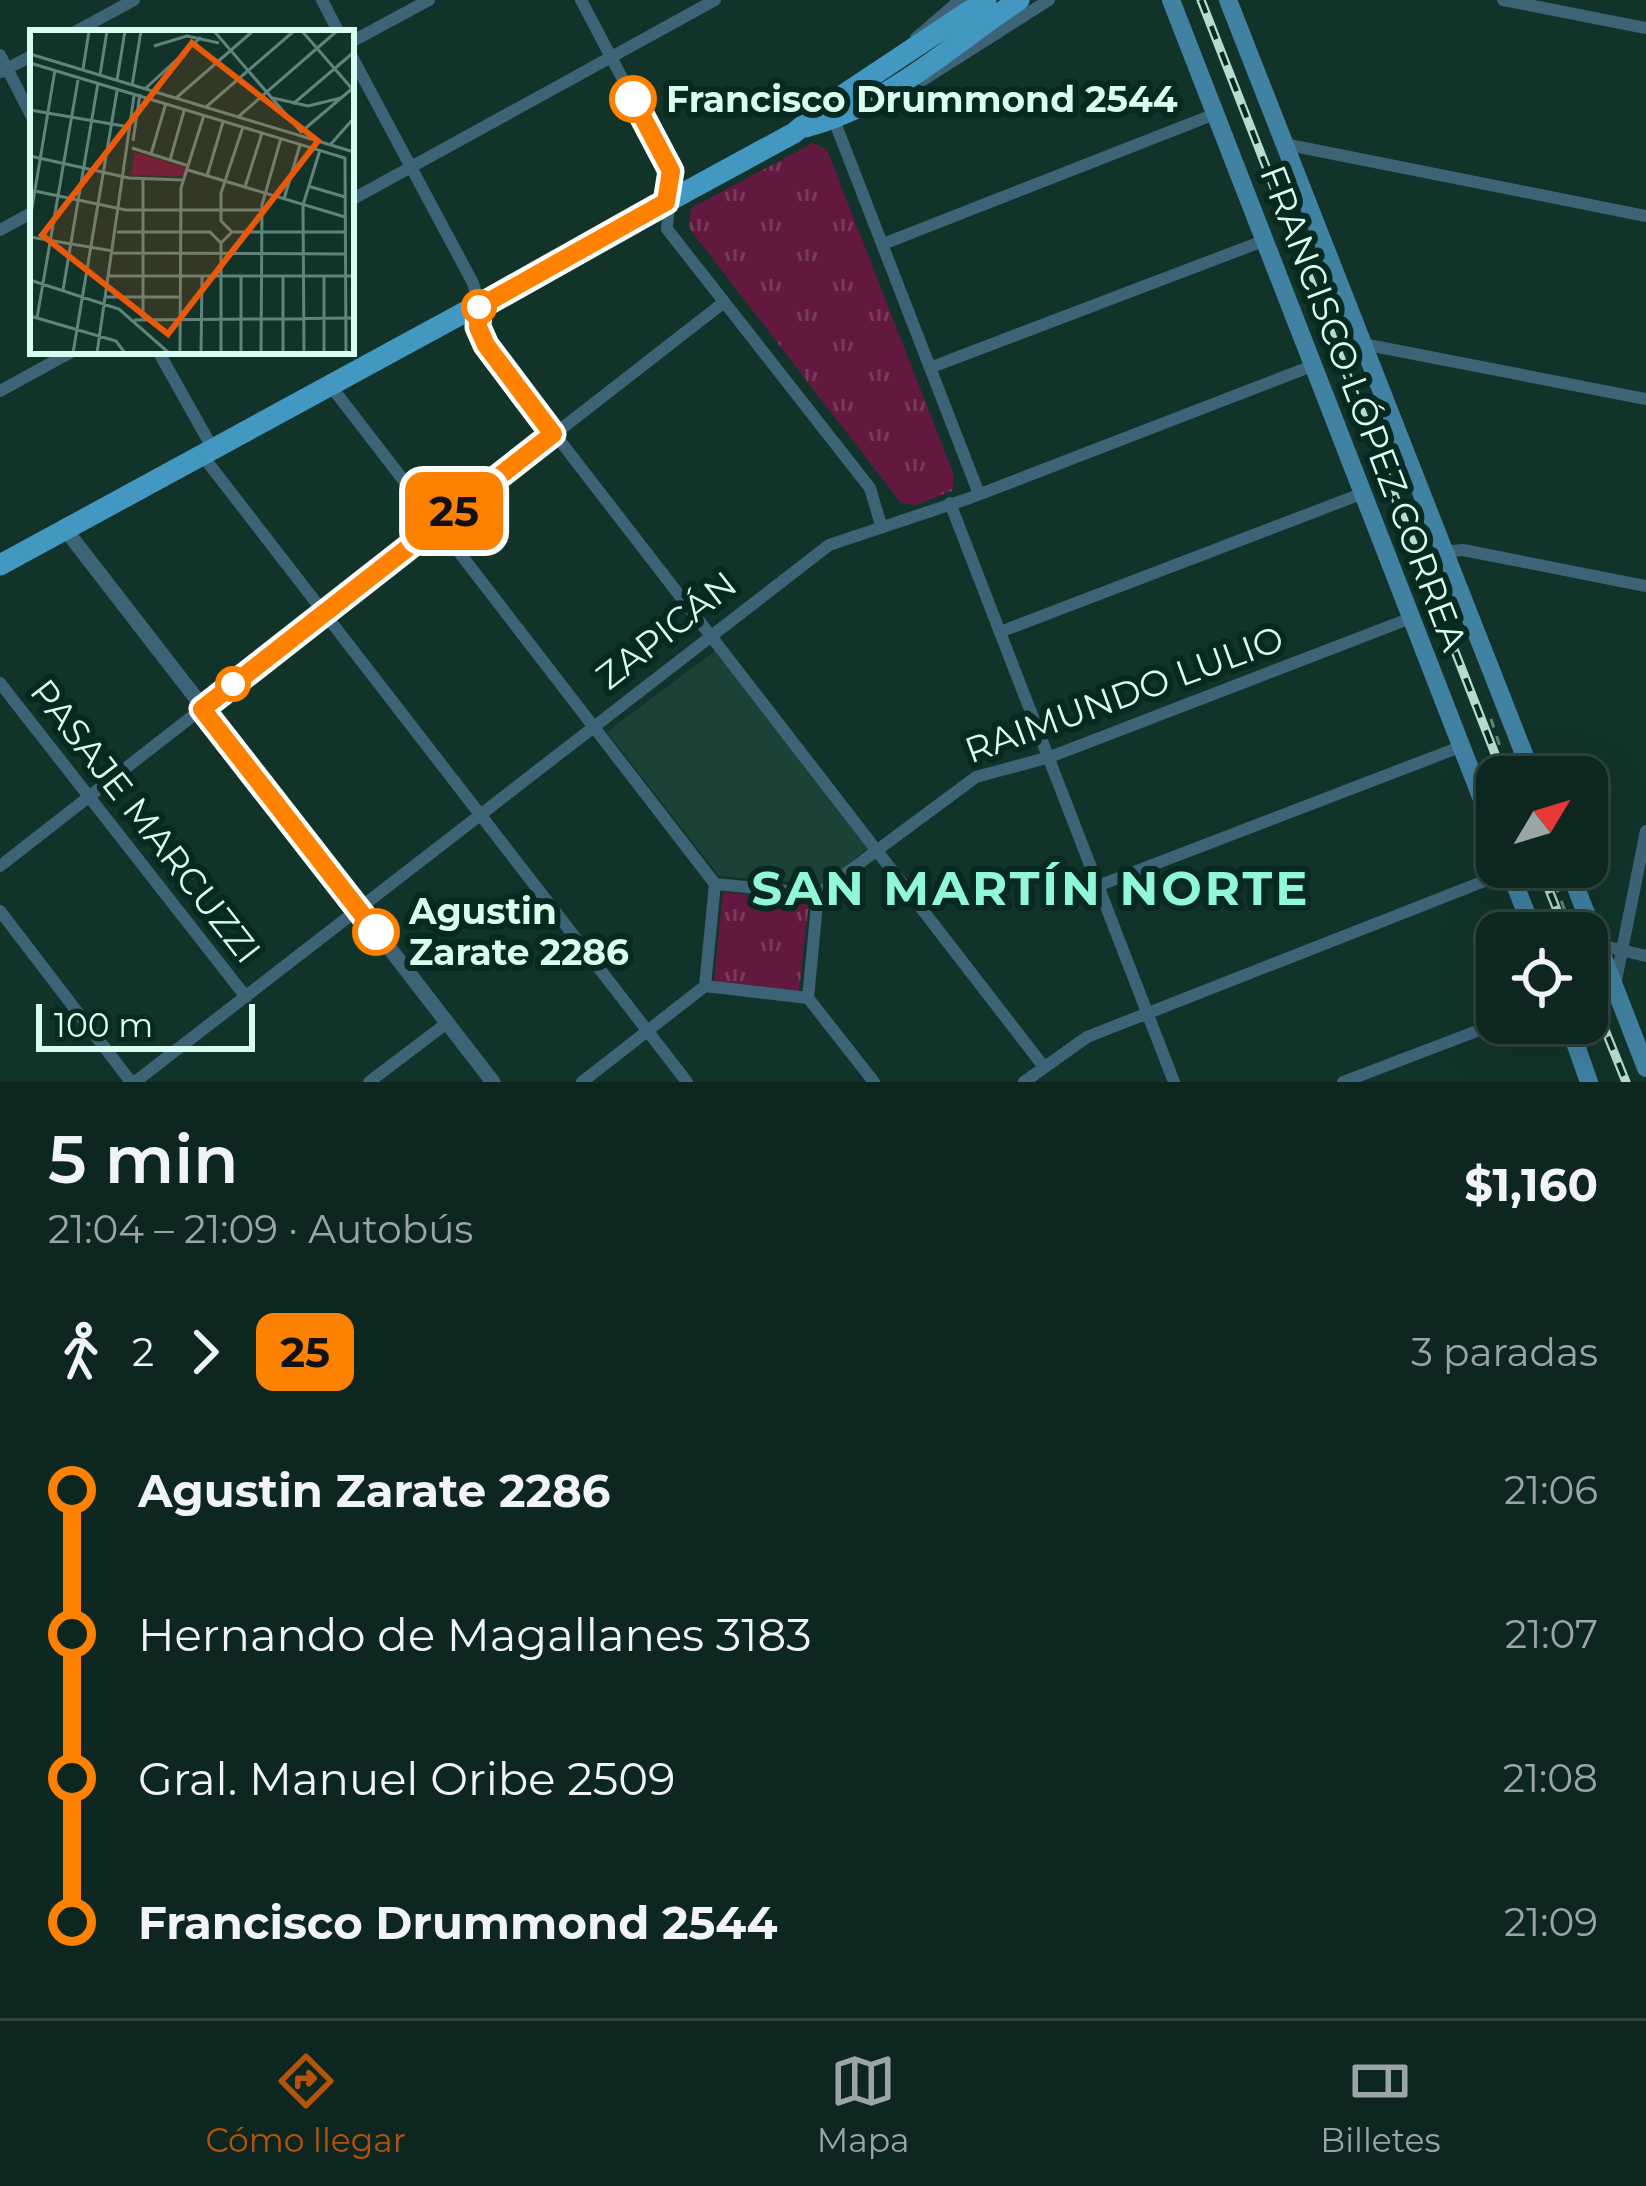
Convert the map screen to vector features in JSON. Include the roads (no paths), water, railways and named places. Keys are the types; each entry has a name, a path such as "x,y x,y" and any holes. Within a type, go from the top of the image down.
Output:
{"main road":[{"path":"0,565 804,127 825,107 986,0"},
{"path":"804,127 834,120 878,100 1019,0"},
{"name":"FRANCISCO LÓPEZ CORREA","path":"1171,0 1476,786"},
{"name":"FRANCISCO LÓPEZ CORREA","path":"1228,0 1525,756"},
{"path":"1608,968 1646,1068"},
{"path":"1575,1044 1589,1082"}],"street":[{"path":"79,30 134,0"},
{"path":"322,0 337,30"},
{"path":"354,40 429,0"},
{"path":"580,0 671,171 667,229 870,488 881,525"},
{"path":"354,198 715,0"},
{"path":"930,0 938,16"},
{"path":"889,67 938,16 961,0"},
{"path":"878,100 922,81 1049,0"},
{"path":"1503,0 1646,28"},
{"path":"354,61 473,283 478,327 486,345 1044,1067"},
{"path":"2,66 30,114"},
{"path":"883,244 1215,114"},
{"path":"834,120 979,494"},
{"path":"1285,144 1646,216"},
{"path":"0,230 30,214"},
{"path":"932,368 1263,241"},
{"path":"0,866 723,303"},
{"path":"1363,344 1646,399"},
{"path":"0,391 68,354"},
{"path":"159,354 208,452 323,613 687,1082"},
{"name":"ZAPICÁN","path":"133,1082 829,545 979,494 1312,367"},
{"path":"330,385 715,884 705,986"},
{"path":"1000,632 1361,494"},
{"path":"950,503 1174,1082"},
{"path":"65,529 493,1082"},
{"path":"1443,552 1463,550 1646,586"},
{"name":"RAIMUNDO LULIO","path":"818,894 976,776 1050,757 1411,618"},
{"name":"PASAJE MARCUZZI","path":"0,683 246,997"},
{"path":"1100,885 1460,747"},
{"path":"1615,986 1646,831"},
{"path":"1024,1082 1075,1043 1476,882"},
{"path":"715,884 818,894 808,998 874,1082"},
{"path":"0,911 133,1082"},
{"path":"1608,947 1646,956"},
{"path":"582,1082 705,986 808,998"},
{"path":"369,1082 446,1023"},
{"path":"1342,1082 1476,1031"}],"railway":[{"path":"1201,0 1496,756"},
{"path":"1548,888 1558,912"},
{"path":"1608,1037 1626,1082"}],"place":[{"name":"Francisco Drummond 2544","path":"633,99"},
{"name":"Agustin Zarate 2286","path":"376,932"}],"district":[{"name":"SAN MARTÍN NORTE","path":"1031,888"}]}
